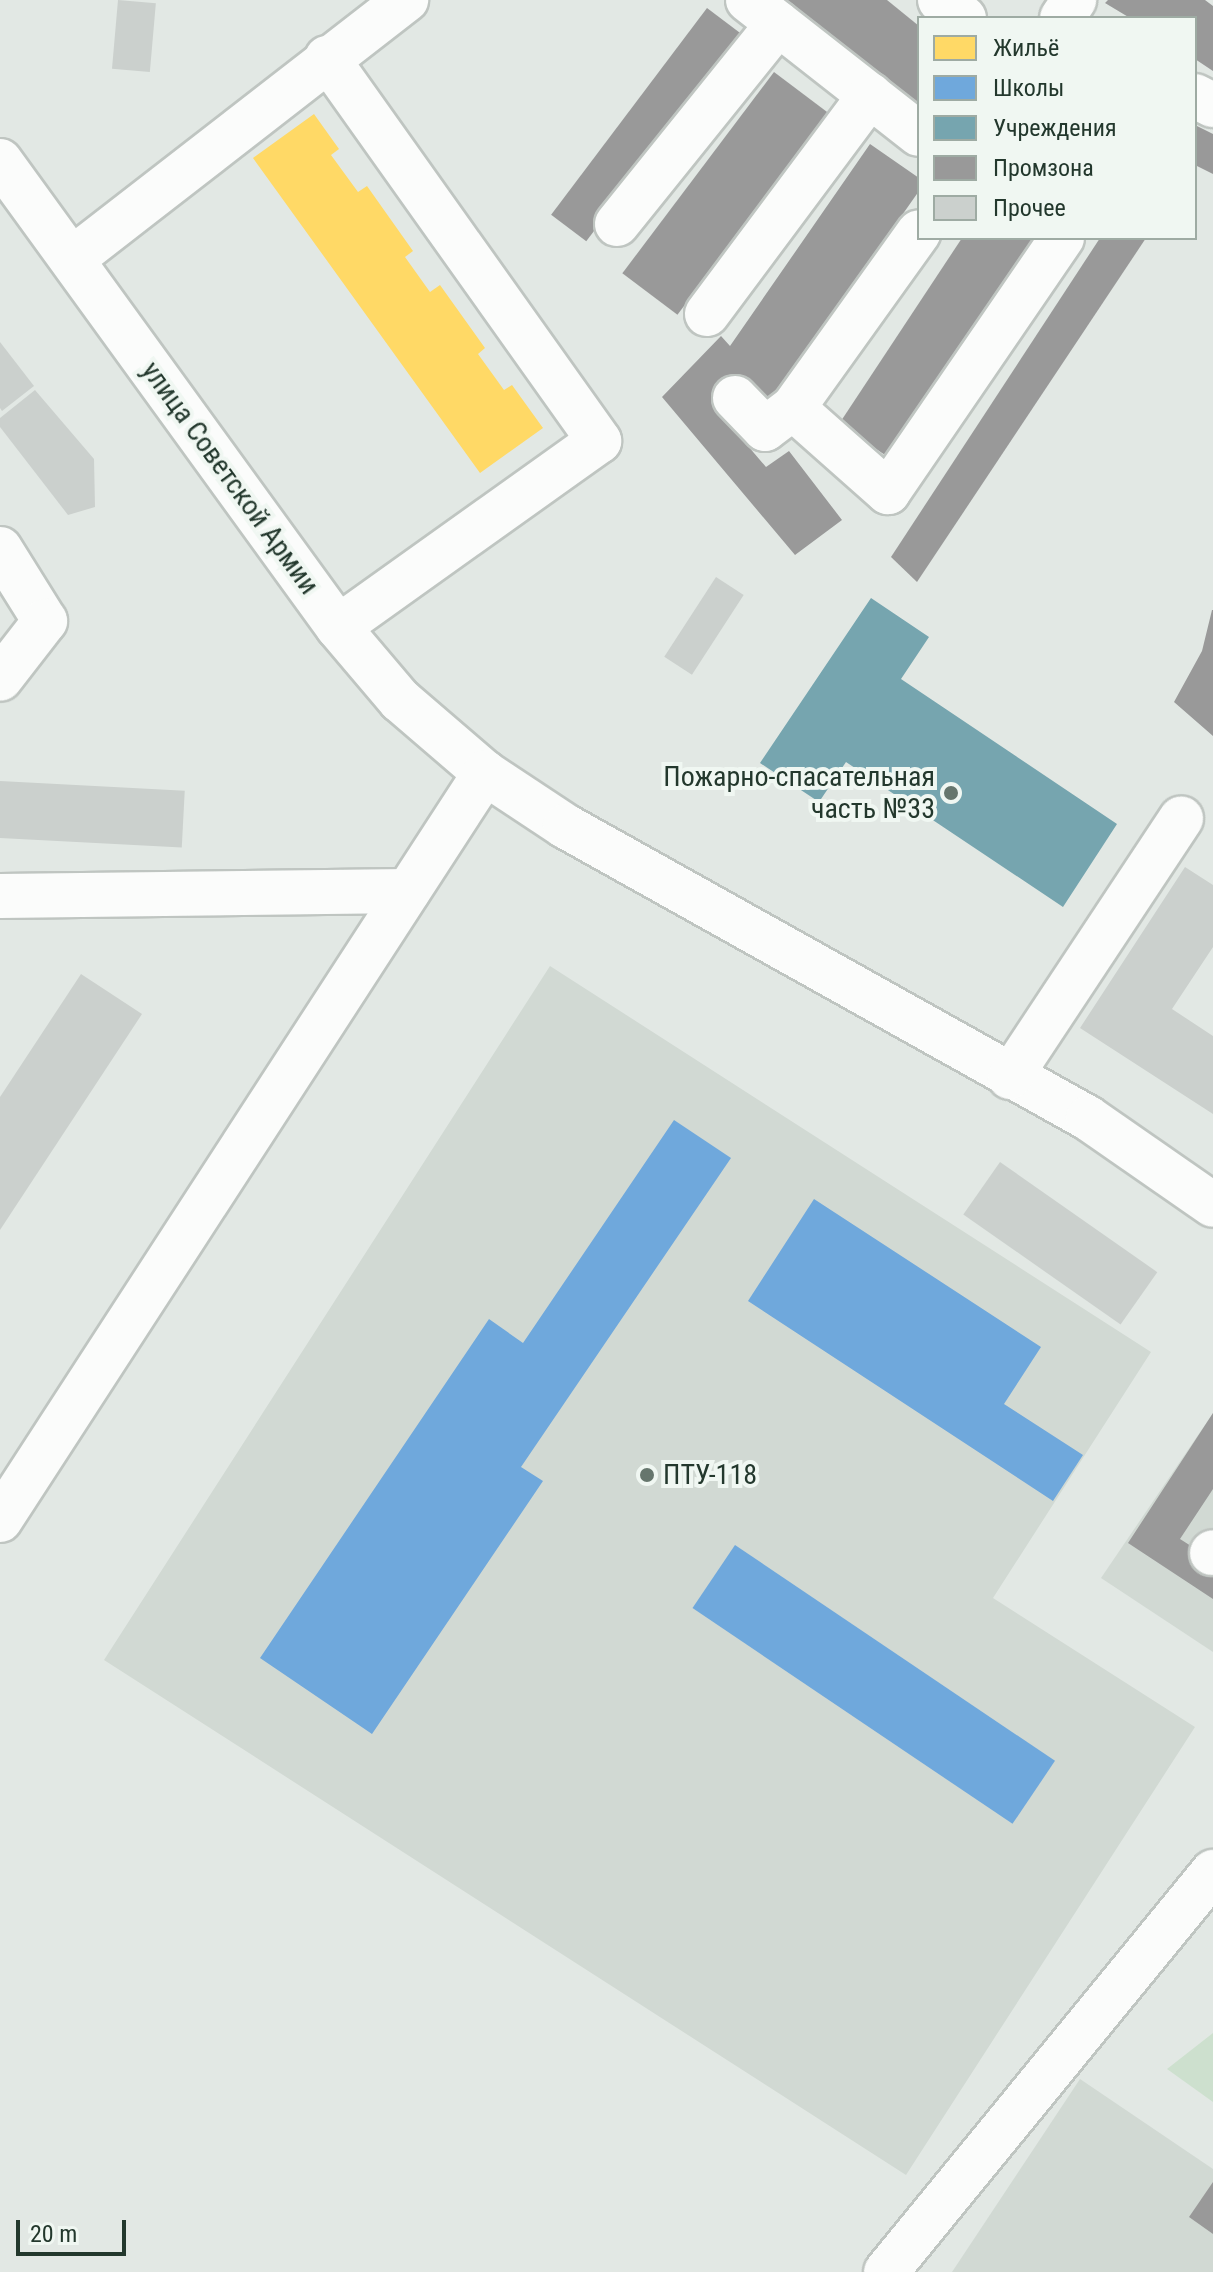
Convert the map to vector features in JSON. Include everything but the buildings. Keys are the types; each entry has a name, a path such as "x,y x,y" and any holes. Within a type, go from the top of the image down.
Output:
{"street":[{"path":"72,259 327,58 406,0"},
{"path":"940,0 961,16"},
{"path":"617,224 763,12 917,132"},
{"path":"327,58 599,441 338,627"},
{"path":"707,314 870,95"},
{"name":"улица Советской Армии","path":"5,182 72,259 338,627 400,700 485,773 579,834 1088,1118 1213,1205"},
{"path":"735,398 765,429 793,408 917,235"},
{"path":"793,408 888,492 1061,240"},
{"path":"0,549 45,621 0,679"},
{"path":"0,1520 485,773"},
{"path":"1010,1077 1181,819"},
{"path":"0,896 408,891"},
{"path":"886,2272 1213,1872"}],"shaded area":[{"name":"ПТУ-118","path":"550,966 1151,1352 993,1598 1195,1727 906,2175 104,1660"},
{"path":"1213,1413 1213,1652 1101,1578"},
{"path":"1080,2079 1213,2169 1213,2272 952,2272"}],"green space":[{"path":"1213,2033 1213,2102 1167,2069"}],"place":[{"name":"Пожарно-спасательная часть №33","path":"951,793"},
{"name":"ПТУ-118","path":"647,1475"}]}
